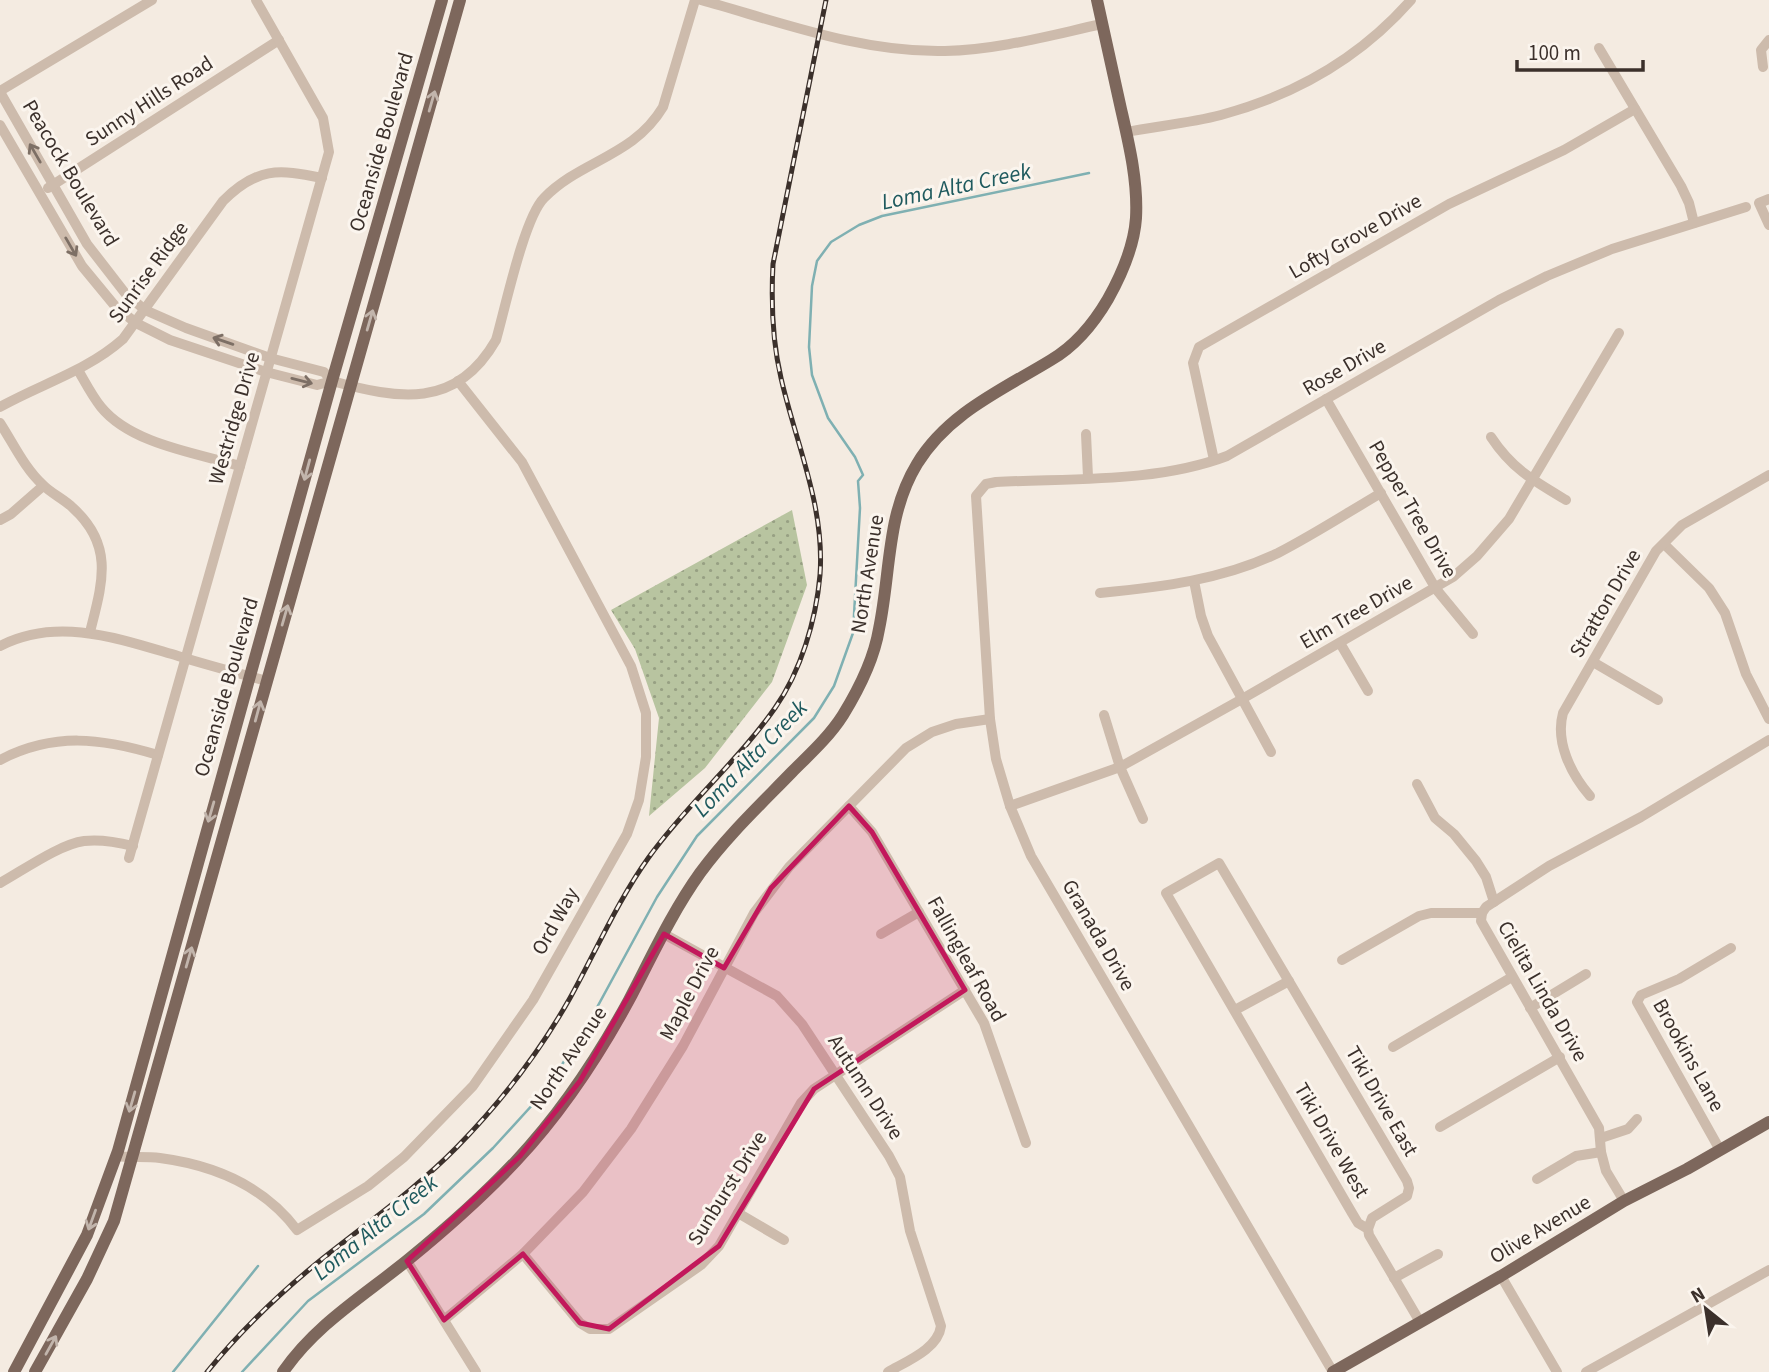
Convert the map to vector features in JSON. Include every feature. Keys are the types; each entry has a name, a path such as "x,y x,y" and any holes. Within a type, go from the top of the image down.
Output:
{"main road":[{"name":"Oceanside Boulevard","path":"14,1372 87,1235 116,1156 332,381 442,0"},
{"name":"Oceanside Boulevard","path":"36,1372 87,1279 114,1221 460,0"},
{"name":"North Avenue","path":"283,1372 317,1332 342,1308 407,1261 471,1207 512,1165 580,1082 697,876 726,839 824,740 853,698 869,664 879,631 896,511 908,480 925,452 953,421 985,398 1056,357 1078,339 1100,313 1119,280 1132,241 1136,218 1135,184 1126,132 1097,0"},
{"name":"Olive Avenue","path":"1333,1372 1501,1276 1624,1201 1769,1122"}],"street":[{"path":"0,91 152,0"},
{"name":"Westridge Drive","path":"129,858 329,152 323,118 256,0"},
{"name":"Peacock Boulevard","path":"0,124 82,267 115,306 136,323 170,340 266,372 317,384 332,381 398,396 423,395 458,382 472,372 496,341 531,220 542,200 556,187 633,143 659,114 695,0"},
{"path":"701,0 856,42 917,51 995,46 1102,24"},
{"path":"1126,132 1220,115 1275,98 1318,77 1349,57 1378,34 1411,0"},
{"name":"Sunny Hills Road","path":"40,194 279,40"},
{"path":"1763,67 1761,50 1769,40"},
{"path":"1599,48 1673,172 1689,203 1694,223"},
{"name":"Peacock Boulevard","path":"0,91 87,244 125,293 145,310 186,328 270,358 324,372 332,381"},
{"name":"Lofty Grove Drive","path":"1214,460 1193,363 1199,347 1449,204 1564,150 1636,109"},
{"name":"Sunrise Ridge","path":"0,407 29,391 55,382 109,352 136,323 223,201 237,187 265,174 286,171 322,178"},
{"path":"1769,199 1759,202 1769,225"},
{"name":"Rose Drive","path":"996,482 1162,473 1227,456 1499,300 1547,276 1612,248 1746,207"},
{"name":"Elm Tree Drive","path":"1010,806 1120,767 1436,589 1477,556 1509,519 1619,333"},
{"path":"78,370 102,407 115,420 141,437 240,466"},
{"name":"Ord Way","path":"116,1156 158,1157 225,1173 267,1201 297,1230 368,1186 404,1157 473,1086 533,1000 627,834 639,800 646,757 646,713 631,666 522,462 458,382"},
{"name":"Pepper Tree Drive","path":"1326,399 1436,589 1473,634"},
{"path":"0,423 43,486 73,507 95,533 103,563 101,587 90,632"},
{"path":"1086,434 1088,477"},
{"path":"1491,437 1515,468 1566,500"},
{"name":"Stratton Drive","path":"1590,796 1576,780 1565,751 1560,724 1563,713 1656,551 1682,525 1769,475"},
{"name":"Granada Drive","path":"996,482 986,484 976,496 990,719 996,759 1010,806 1031,856 1333,1372"},
{"path":"0,520 11,514 43,486"},
{"path":"1100,593 1167,586 1234,569 1278,553 1381,494"},
{"path":"1664,544 1709,587 1726,613 1746,674 1769,719"},
{"path":"1194,580 1208,636 1271,752"},
{"path":"0,646 19,638 47,632 90,632 267,681"},
{"path":"1340,643 1368,691"},
{"path":"1593,662 1658,700"},
{"path":"1104,715 1120,767 1143,819"},
{"name":"Maple Drive","path":"444,1320 523,1254 583,1192 631,1129 683,1046 754,913 771,888 906,748 932,732 956,724 990,719"},
{"path":"0,760 34,746 63,740 94,740 158,755"},
{"name":"Cielita Linda Drive","path":"1624,1201 1605,1171 1599,1128 1481,921 1482,913 1486,907 1549,866 1641,817 1769,740"},
{"path":"1417,784 1435,818 1454,834 1476,861 1486,877 1494,902"},
{"name":"Fallingleaf Road","path":"849,806 872,832 984,1023 1026,1143"},
{"path":"0,883 76,843 108,841 133,846"},
{"name":"Tiki Drive West","path":"1289,981 1219,863 1166,893 1352,1213 1359,1223 1368,1228 1369,1235 1420,1322"},
{"path":"881,934 919,912"},
{"path":"1342,960 1419,916 1431,913 1482,913"},
{"name":"Autumn Drive","path":"664,934 776,996 788,1007 835,1074 900,1177 911,1231 941,1326 937,1340 929,1347 888,1372"},
{"name":"Brookins Lane","path":"1720,1150 1637,1002 1641,995 1679,979 1731,948"},
{"path":"1530,1008 1586,974"},
{"path":"1393,1047 1512,977"},
{"path":"1235,1010 1289,981"},
{"name":"Tiki Drive East","path":"1289,981 1407,1181 1407,1196 1373,1218 1368,1228"},
{"name":"Sunburst Drive","path":"523,1254 580,1323 590,1329 609,1329 701,1265 719,1246 801,1103 814,1089 965,990"},
{"path":"1440,1127 1559,1057"},
{"path":"1601,1138 1628,1129 1637,1119"},
{"path":"1537,1179 1576,1156 1601,1152"},
{"path":"738,1213 785,1240"},
{"path":"1394,1278 1438,1254"},
{"path":"407,1261 476,1372"},
{"path":"1586,1372 1769,1270"},
{"path":"1501,1276 1557,1372"}],"highlighted area":[{"path":"849,806 872,832 965,990 814,1089 719,1246 609,1329 580,1323 523,1254 444,1320 407,1261 520,1156 580,1081 664,934 724,968 771,888"}],"green space":[{"path":"792,510 807,585 772,682 705,768 649,816 659,718 635,649 611,610"}],"waterway":[{"name":"Loma Alta Creek","path":"242,1372 308,1301 424,1214 493,1148 545,1091 588,1024 657,897 697,836 814,718 834,686 853,633 860,508 858,481 863,475 855,457 828,418 812,375 809,347 812,286 817,261 831,242 859,225 882,216 1089,173"},
{"path":"173,1372 258,1266"}],"railway":[{"path":"207,1372 233,1341 276,1299 425,1177 489,1112 532,1057 558,1018 617,908 649,857 761,727 784,694 800,662 815,610 820,575 820,549 814,500 778,364 773,321 773,264 826,0"}]}
